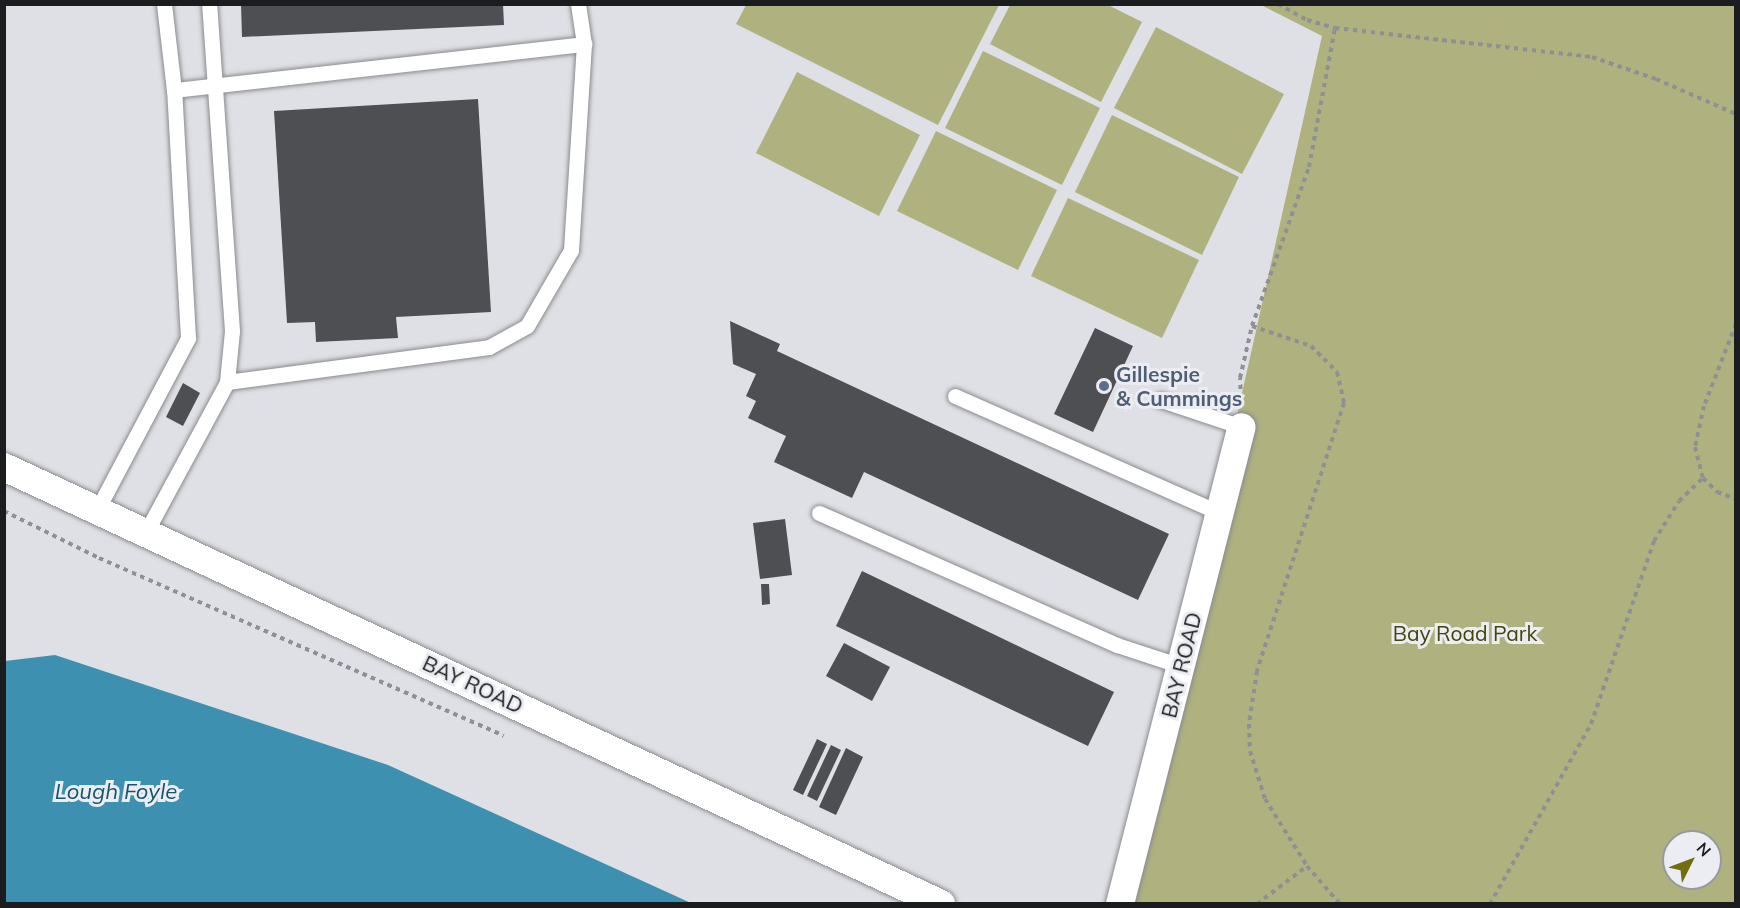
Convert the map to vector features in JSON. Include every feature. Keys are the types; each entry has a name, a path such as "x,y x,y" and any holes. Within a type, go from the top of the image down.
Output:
{"street":[{"name":"BAY ROAD","path":"1120,903 1242,427"},
{"name":"BAY ROAD","path":"4,467 941,903"}],"lane":[{"path":"97,510 188,338 174,90 164,4"},
{"path":"146,532 227,382 232,331 209,4"},
{"path":"227,382 489,347 527,326 571,250 584,44 578,4"},
{"path":"174,90 584,44"},
{"path":"955,396 1220,513"},
{"path":"1161,400 1242,427"},
{"path":"819,513 1117,645 1181,666"}],"path":[{"path":"1278,4 1307,20 1335,28 1592,57 1656,78 1736,114"},
{"path":"1242,427 1240,378 1252,326 1309,167 1335,28"},
{"path":"1736,324 1704,406 1695,447 1703,478 1717,492 1736,499"},
{"path":"1252,326 1311,346 1337,372 1344,403 1257,671 1249,724 1250,751 1265,799 1307,866 1340,903"},
{"path":"1490,903 1591,724 1654,541 1679,501 1703,478"},
{"path":"4,511 99,558 513,740"},
{"path":"1257,903 1307,866"}],"green space":[{"path":"746,4 999,5 938,125 736,24"},
{"path":"1010,5 1108,5 1142,22 1101,102 990,44"},
{"name":"Bay Road Park","path":"1261,5 1735,5 1735,903 1131,904 1154,786 1322,36"},
{"path":"1156,27 1284,94 1242,174 1114,108"},
{"path":"983,51 1100,108 1062,185 945,128"},
{"path":"797,72 920,135 879,216 756,153"},
{"path":"1112,115 1239,177 1202,255 1075,192"},
{"path":"936,131 1057,190 1018,270 897,211"},
{"path":"1068,198 1199,260 1162,338 1031,276"}],"water":[{"name":"Lough Foyle","path":"55,655 388,765 691,903 5,903 5,661"}],"building":[{"path":"241,4 503,4 504,25 242,37"},
{"path":"478,99 491,312 396,317 398,338 316,342 315,322 287,323 274,111"},
{"path":"730,321 780,344 777,351 1169,534 1138,600 864,472 852,498 774,462 786,436 748,418 756,401 746,396 756,374 733,364"},
{"path":"1095,328 1133,346 1093,432 1054,414"},
{"path":"183,383 200,393 183,426 166,417"},
{"path":"785,519 792,575 760,579 753,523"},
{"path":"862,571 1114,692 1088,746 836,626"},
{"path":"761,584 769,584 770,604 762,605"},
{"path":"844,643 890,667 872,701 826,676"},
{"path":"817,739 827,744 803,795 793,790"},
{"path":"831,745 841,750 817,801 807,796"},
{"path":"846,748 863,757 836,815 819,807"}],"place":[{"name":"Gillespie & Cummings","path":"1104,386"}]}
